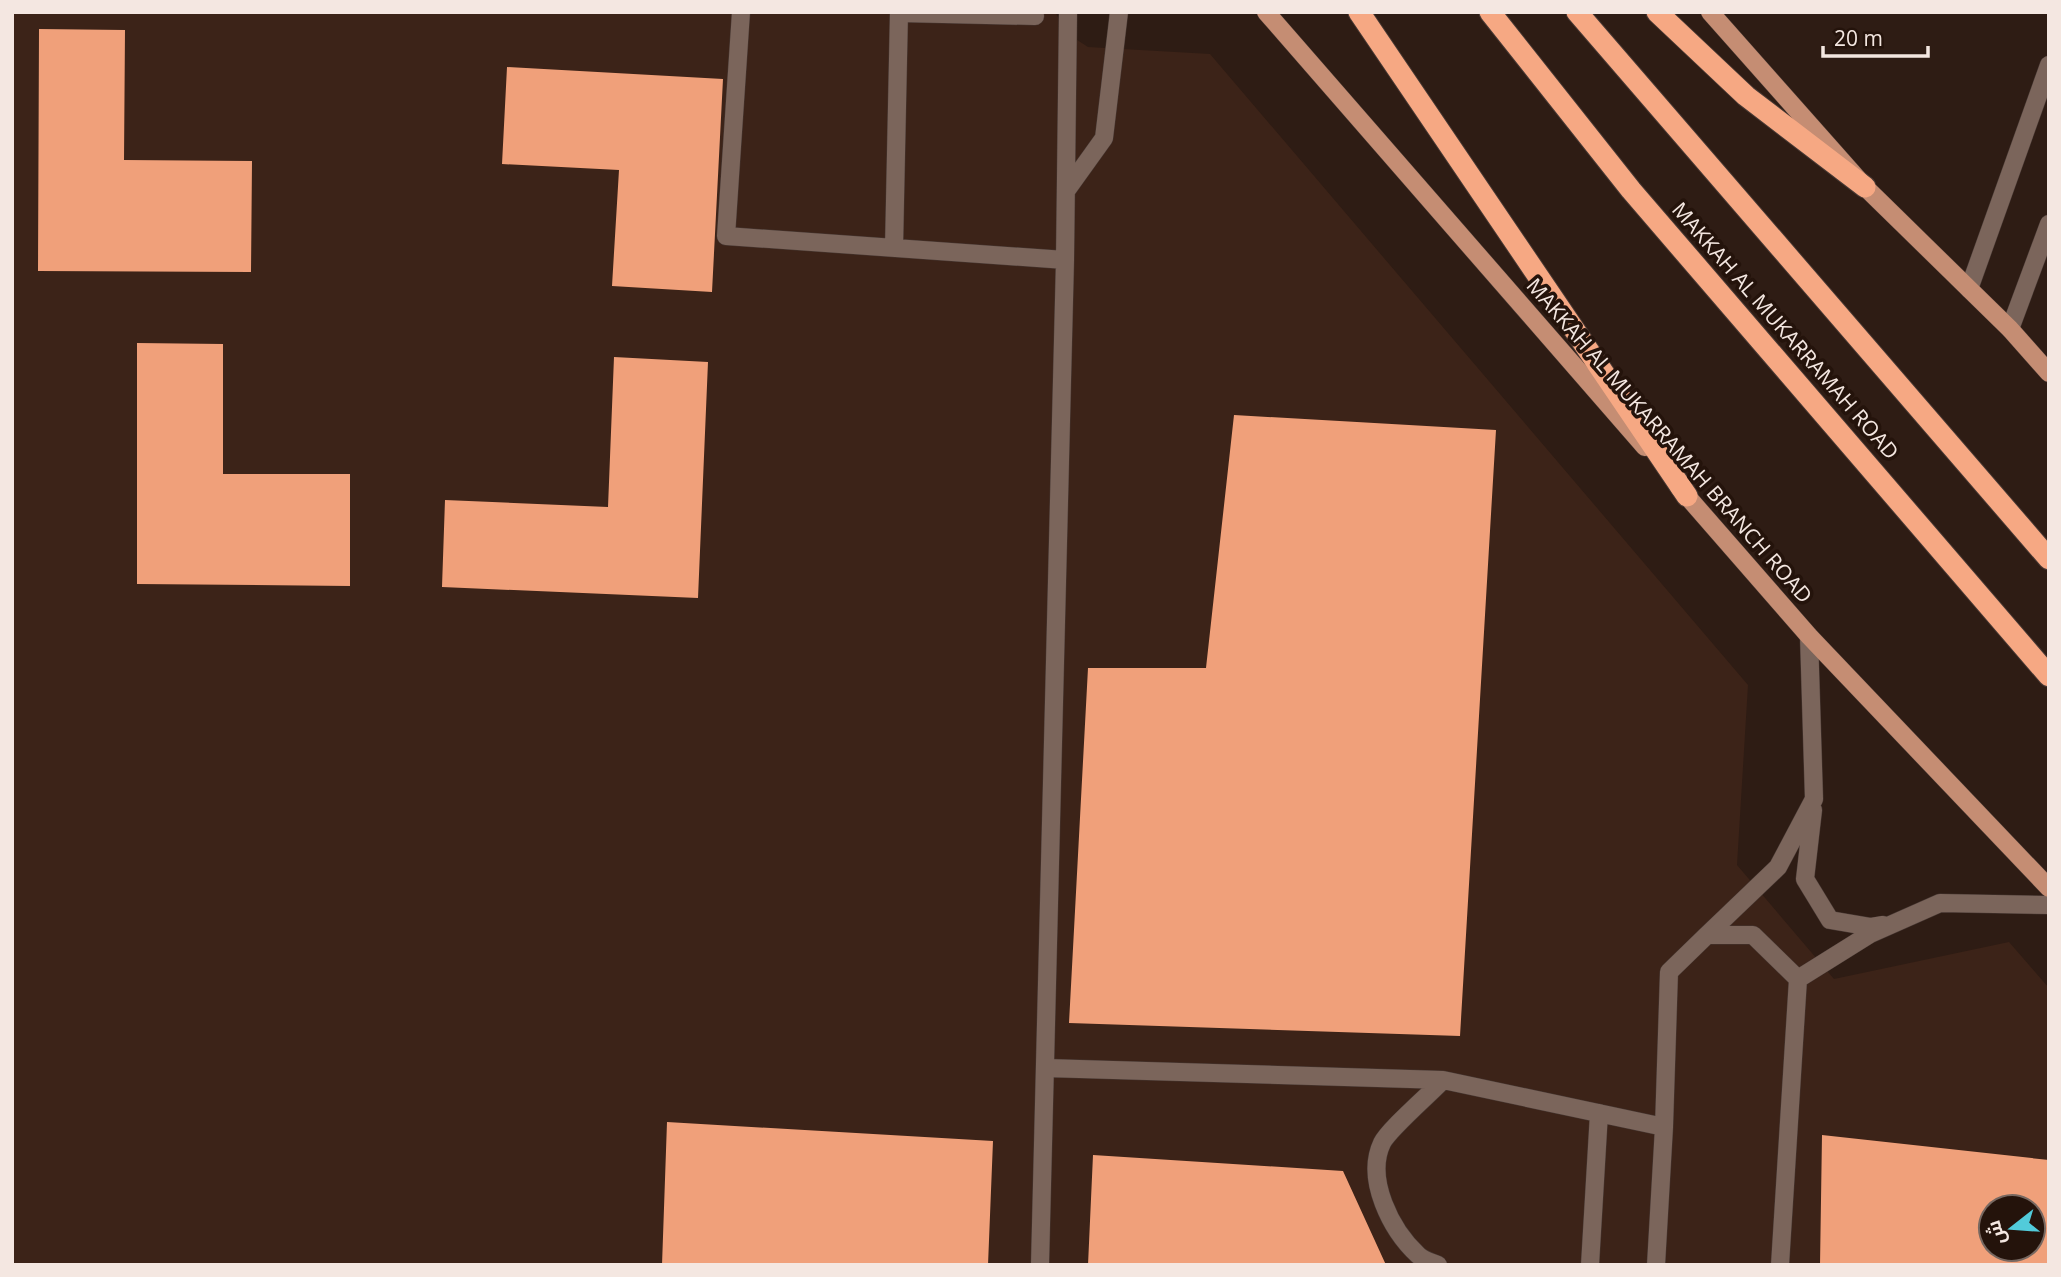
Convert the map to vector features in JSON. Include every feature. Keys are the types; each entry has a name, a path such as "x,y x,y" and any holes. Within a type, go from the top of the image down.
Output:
{"highway":[{"path":"1359,12 1687,496"},
{"name":"MAKKAH AL MUKARRAMAH ROAD","path":"1490,12 1631,190 2049,676"},
{"path":"1577,12 2049,559"},
{"path":"1657,12 1746,96 1865,187"}],"main road":[{"name":"MAKKAH AL MUKARRAMAH BRANCH ROAD","path":"1266,12 1809,636 2049,888"},
{"path":"1710,12 1865,187 2010,329 2049,373"}],"street":[{"path":"741,12 726,236 1065,260"},
{"path":"894,248 899,12 1035,16"},
{"path":"1040,1265 1065,260 1068,12"},
{"path":"1066,191 1104,138 1119,12"},
{"path":"1969,289 2049,65"},
{"path":"2010,329 2049,224"},
{"path":"1809,636 1814,799 1805,879 1830,920 1871,928 1904,919"},
{"path":"1656,1265 1669,972 1778,867 1814,799"},
{"path":"1798,979 1870,934 1940,903 2049,905"},
{"path":"1707,935 1754,935 1798,979 1780,1265"},
{"path":"1046,1068 1443,1080 1664,1127"},
{"path":"1438,1265 1420,1257 1395,1228 1380,1189 1376,1164 1383,1141 1443,1080"},
{"path":"1590,1265 1599,1113"}],"shaded area":[{"path":"12,12 1055,12 1068,34 1088,47 1210,54 1748,685 1737,865 1834,979 2009,942 2049,988 2049,1265 12,1265"}],"building":[{"path":"39,29 125,30 124,160 252,161 251,272 38,271"},
{"path":"507,67 723,79 712,292 612,286 619,170 502,164"},
{"path":"137,343 223,344 223,474 350,474 350,586 137,584"},
{"path":"614,357 708,362 698,598 442,587 445,500 608,507"},
{"path":"1234,415 1496,430 1460,1036 1069,1023 1088,668 1206,668"},
{"path":"667,1122 993,1141 988,1265 662,1265"},
{"path":"1822,1135 2049,1160 2049,1265 1820,1265"},
{"path":"1093,1155 1343,1171 1386,1265 1088,1265"}]}
